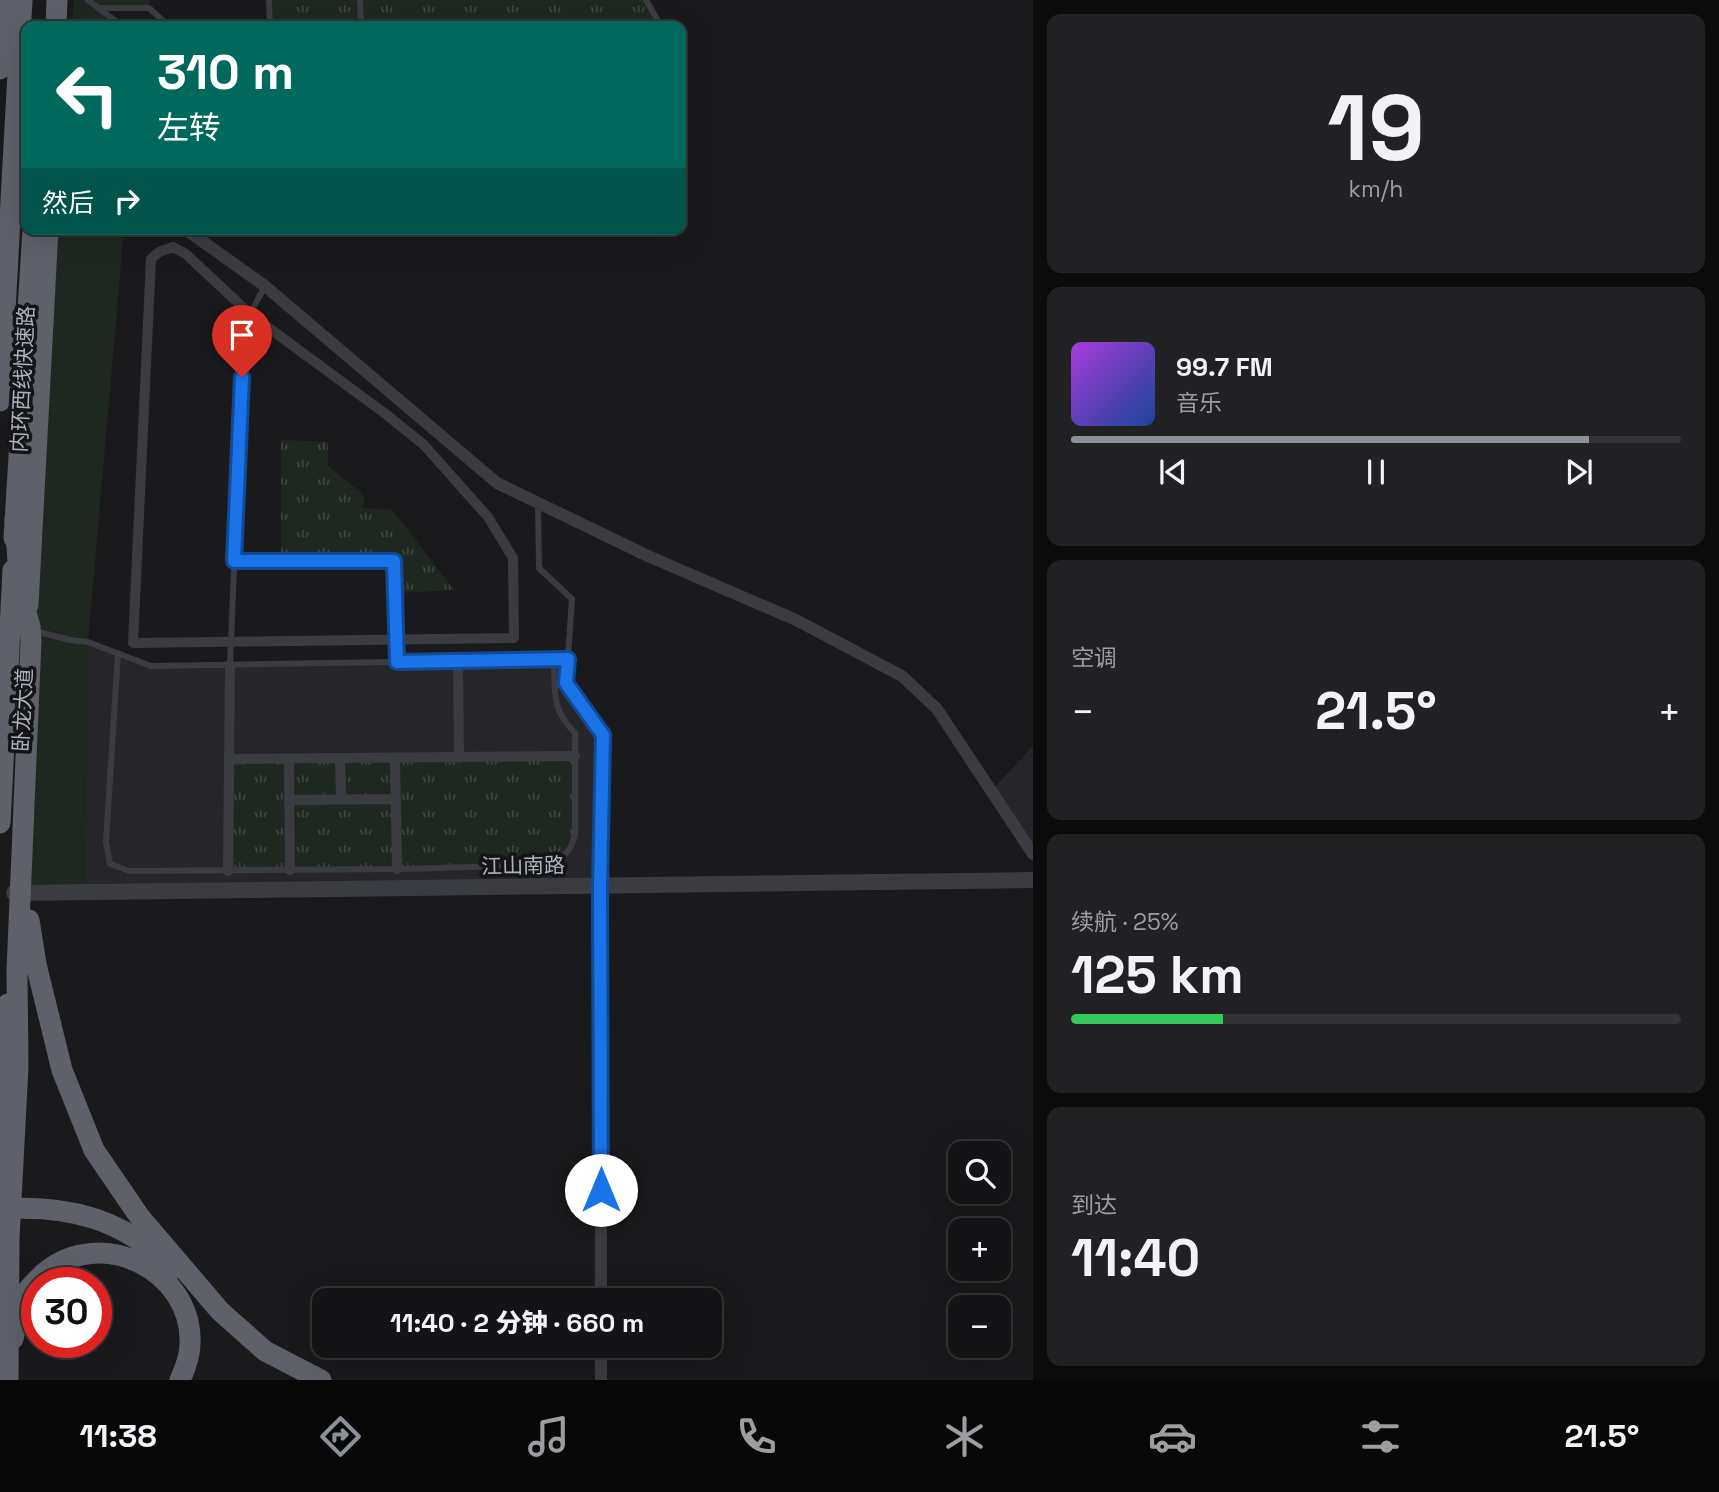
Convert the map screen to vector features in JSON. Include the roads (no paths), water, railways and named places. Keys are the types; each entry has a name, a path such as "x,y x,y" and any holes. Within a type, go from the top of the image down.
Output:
{"highway":[{"path":"0,69 5,0"},
{"name":"内环西线快速路","path":"0,401 22,0"},
{"path":"42,21 43,0"},
{"path":"56,21 58,0"},
{"path":"66,21 68,0"},
{"name":"内环西线快速路","path":"0,823 33,235"},
{"name":"卧龙大道","path":"0,1191 48,235"},
{"path":"40,373 55,235"},
{"path":"8,1380 9,1238 18,1067 17,971 31,640 20,590 15,519"},
{"path":"22,872 36,964 62,1070 94,1150 139,1216 208,1298"},
{"path":"0,1209 29,1207 81,1213 126,1231 158,1253 265,1351 321,1380"},
{"path":"9,1357 21,1300 34,1283 50,1269 69,1259 102,1253 124,1255 148,1265 166,1280 180,1301 188,1321 191,1345 180,1380"},
{"path":"0,1322 5,1362 19,1380"}],"street":[{"path":"193,235 265,286 497,484 648,556 796,620 902,676 937,709 1033,854"},
{"path":"173,247 186,254 250,314 424,445 488,517 513,558 514,638 133,643 151,259 159,252 173,247"},
{"path":"458,661 459,758"},
{"path":"228,871 230,665"},
{"path":"229,759 575,756"},
{"path":"395,758 397,869"},
{"path":"340,759 341,799"},
{"path":"289,760 290,870"},
{"path":"289,800 396,799"},
{"name":"江山南路","path":"14,893 1033,880"},
{"path":"600,886 601,1288"},
{"path":"601,1358 601,1380"}],"lane":[{"path":"88,0 115,21"},
{"path":"269,0 270,21"},
{"path":"360,0 361,21"},
{"path":"646,0 658,21"},
{"path":"98,8 149,4 164,21"},
{"path":"230,665 244,325 265,286"},
{"path":"538,503 539,568 572,599 566,683 603,735 600,886"},
{"path":"234,561 394,561 397,662"},
{"path":"27,629 88,642 152,666 568,659"},
{"path":"118,653 106,842 110,864 130,871 544,865 564,858 573,847 575,834 575,733 561,719 556,701 554,660"}]}
